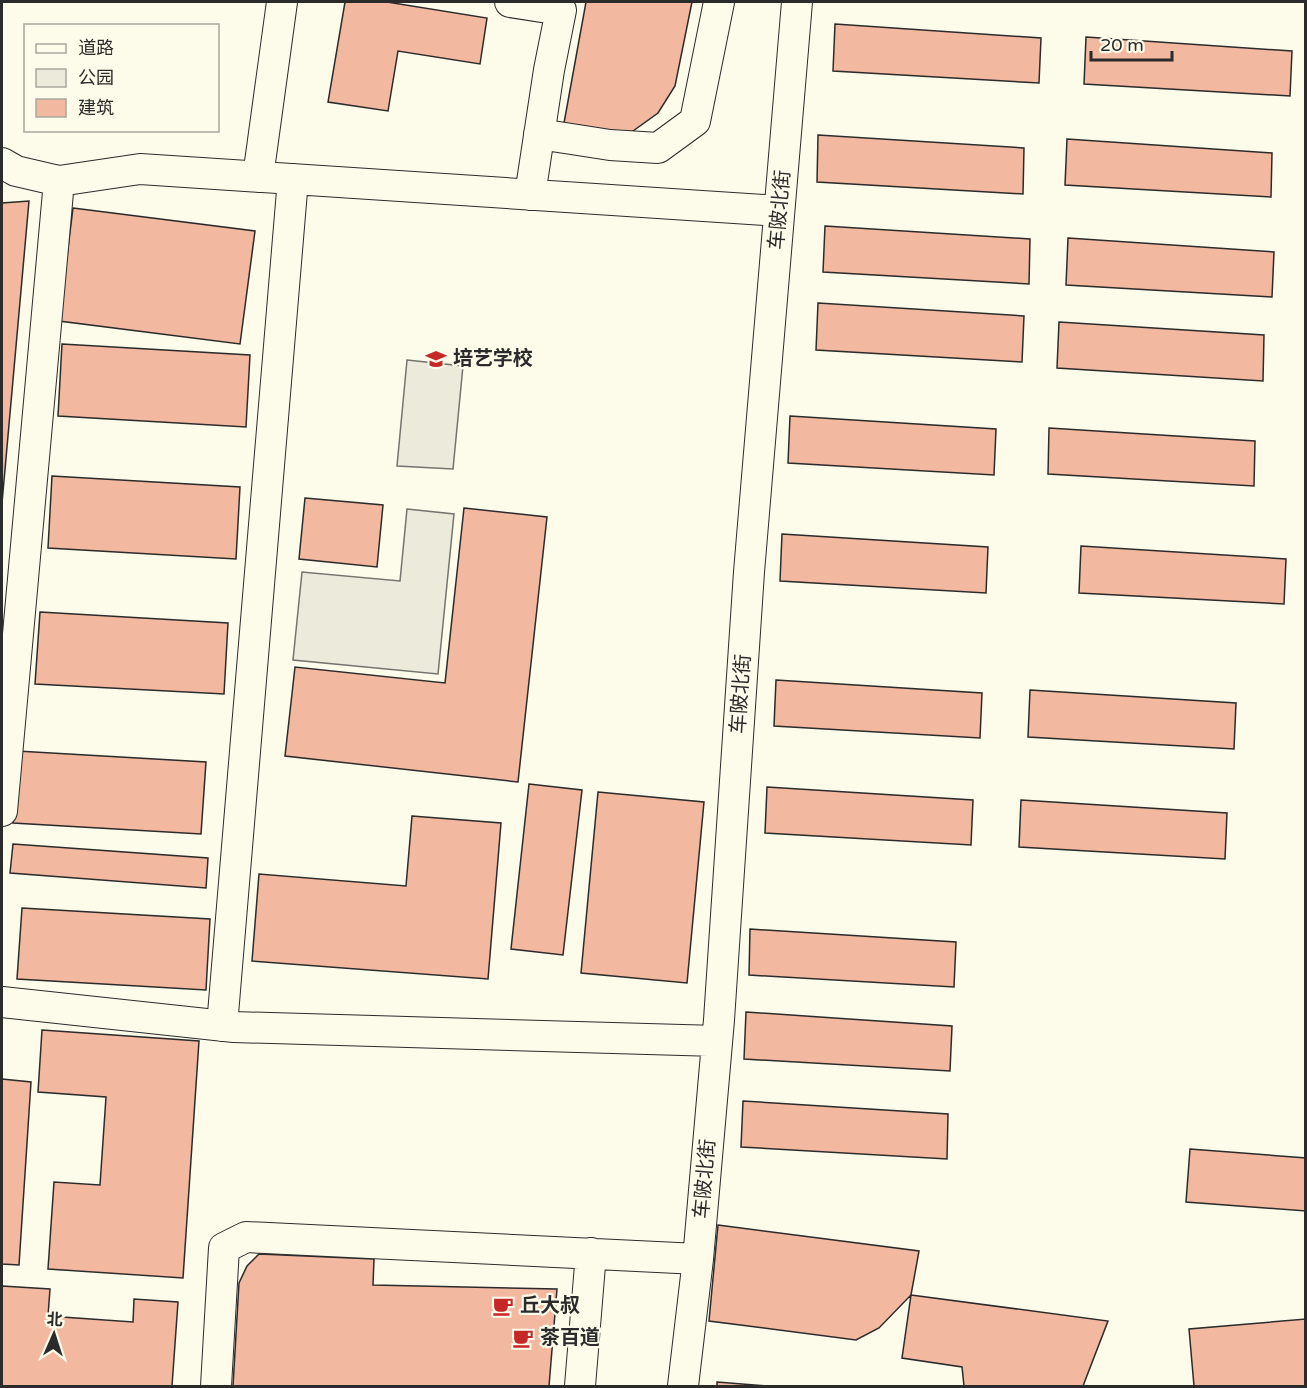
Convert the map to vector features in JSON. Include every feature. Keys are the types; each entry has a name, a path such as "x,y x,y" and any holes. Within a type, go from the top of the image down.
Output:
{"street":[{"path":"258,177 282,2"},
{"path":"510,2 561,10 530,195"},
{"path":"539,134 658,148 695,121 719,2"},
{"name":"车陂北街","path":"683,1386 698,1259 717,1041 749,572 797,2"},
{"path":"2,164 16,171 59,181 140,169 779,211"},
{"path":"222,1026 293,179"},
{"path":"2,811 59,181"},
{"path":"2,1002 222,1026 717,1041"},
{"path":"216,1386 224,1248 246,1237 698,1259"},
{"path":"580,1386 591,1253"}],"green space":[{"path":"407,360 463,366 453,469 397,466"}],"shaded area":[{"path":"407,509 454,514 438,674 293,660 302,572 400,581"}],"building":[{"path":"345,2 387,2 487,18 480,64 398,51 388,111 328,102"},
{"path":"586,2 692,2 675,86 658,113 626,136 564,123"},
{"path":"835,24 1041,38 1039,83 833,71"},
{"path":"1086,37 1292,51 1290,96 1084,84"},
{"path":"818,135 1024,148 1023,194 817,182"},
{"path":"1067,139 1272,153 1271,197 1065,185"},
{"path":"29,201 2,503 2,203"},
{"path":"73,208 255,231 240,344 59,321"},
{"path":"825,226 1030,239 1029,284 823,272"},
{"path":"1068,238 1274,252 1272,297 1066,285"},
{"path":"818,303 1024,316 1022,362 816,350"},
{"path":"1059,322 1264,335 1263,381 1057,368"},
{"path":"62,344 250,355 246,427 58,416"},
{"path":"790,416 996,429 994,475 788,463"},
{"path":"1049,428 1255,441 1254,486 1048,474"},
{"path":"52,476 240,487 236,559 48,548"},
{"path":"305,498 383,505 377,567 299,559"},
{"path":"464,508 547,517 518,782 285,756 295,667 445,683"},
{"path":"782,534 988,547 986,593 780,581"},
{"path":"1081,546 1286,559 1284,604 1079,593"},
{"path":"40,612 228,623 224,694 35,684"},
{"path":"776,680 982,693 980,738 774,726"},
{"path":"1030,690 1236,703 1234,749 1028,737"},
{"path":"17,751 206,762 201,834 13,823"},
{"path":"529,784 582,790 563,955 511,949"},
{"path":"767,787 973,800 971,845 765,833"},
{"path":"598,792 704,802 687,983 581,973"},
{"path":"1021,800 1227,813 1225,859 1019,847"},
{"path":"412,816 501,823 488,979 252,961 259,874 406,886"},
{"path":"13,844 208,858 206,888 10,873"},
{"path":"22,908 210,919 206,990 17,979"},
{"path":"750,929 956,942 954,987 749,975"},
{"path":"746,1012 952,1026 950,1071 744,1059"},
{"path":"42,1030 199,1041 183,1278 48,1269 54,1182 100,1185 106,1097 38,1092"},
{"path":"2,1079 31,1082 19,1265 2,1264"},
{"path":"743,1101 948,1114 947,1159 741,1147"},
{"path":"1190,1149 1306,1158 1306,1211 1186,1202"},
{"path":"718,1225 919,1251 911,1295 879,1328 856,1340 709,1321"},
{"path":"259,1254 374,1259 373,1285 557,1289 549,1386 233,1386 239,1283 247,1266"},
{"path":"2,1286 50,1289 48,1316 133,1322 134,1299 178,1302 172,1386 2,1386"},
{"path":"911,1295 1108,1321 1083,1386 964,1386 962,1367 902,1358"},
{"path":"1306,1319 1306,1386 1194,1386 1189,1329"},
{"path":"717,1382 767,1386 717,1386"}],"place":[{"name":"培艺学校","path":"436,359"},
{"name":"丘大叔","path":"503,1306"},
{"name":"茶百道","path":"523,1338"}]}
